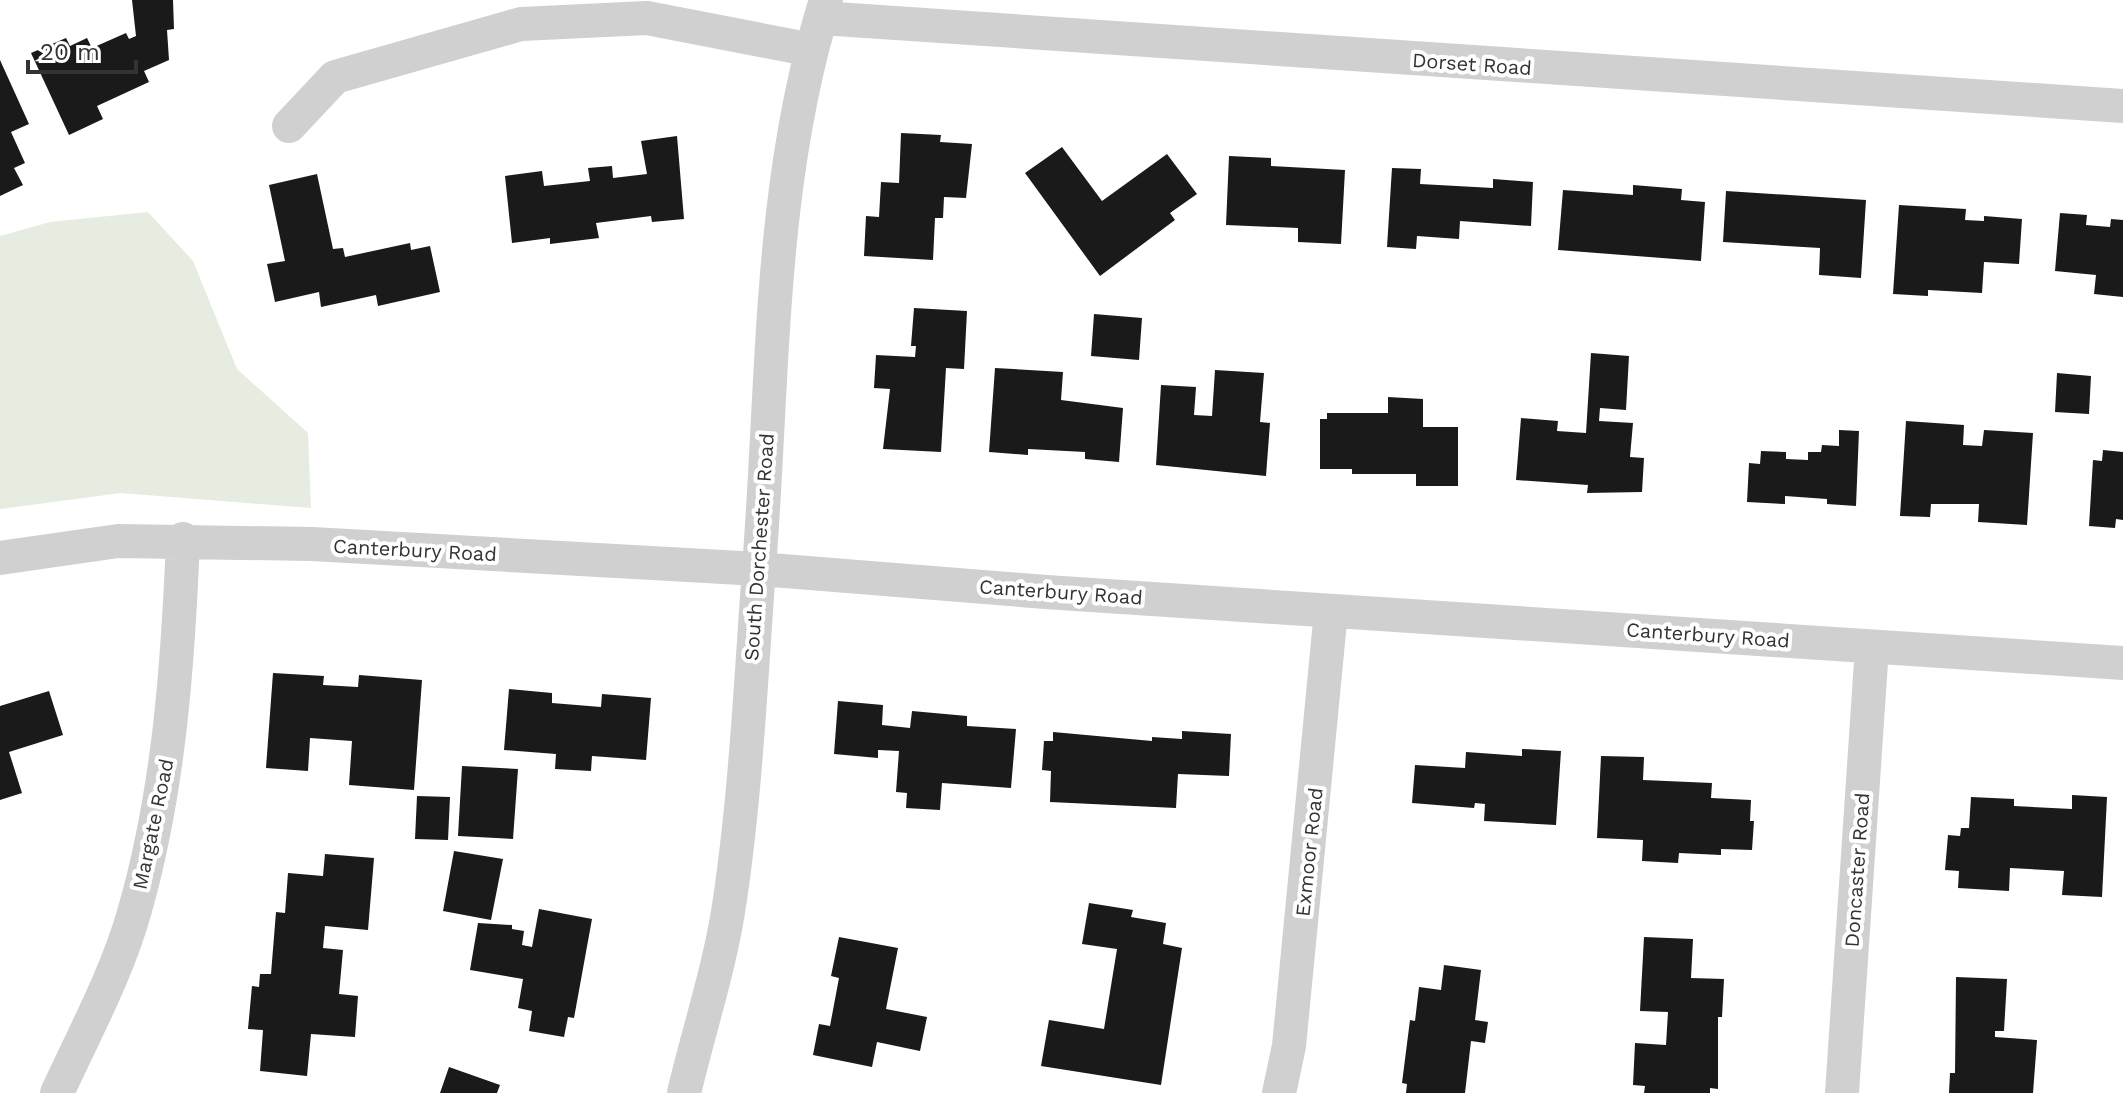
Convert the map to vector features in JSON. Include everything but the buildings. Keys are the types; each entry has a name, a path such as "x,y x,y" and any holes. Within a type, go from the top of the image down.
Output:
{"street":[{"name":"South Dorchester Road","path":"684,1093 730,902 742,799 781,213 794,120 823,9"},
{"name":"Dorset Road","path":"823,9 2123,106"},
{"path":"289,126 335,77 521,24 647,18 812,50"},
{"name":"Canterbury Road","path":"0,558 118,541 183,539 759,569 1331,611 2123,663"},
{"name":"Margate Road","path":"57,1093 107,987 134,914 167,765 183,539"},
{"name":"Exmoor Road","path":"1279,1093 1289,1046 1331,611"},
{"name":"Doncaster Road","path":"1842,1093 1872,647"}],"shaded area":[{"path":"148,212 193,261 237,369 308,433 311,508 121,493 0,509 0,236 50,222"}]}
